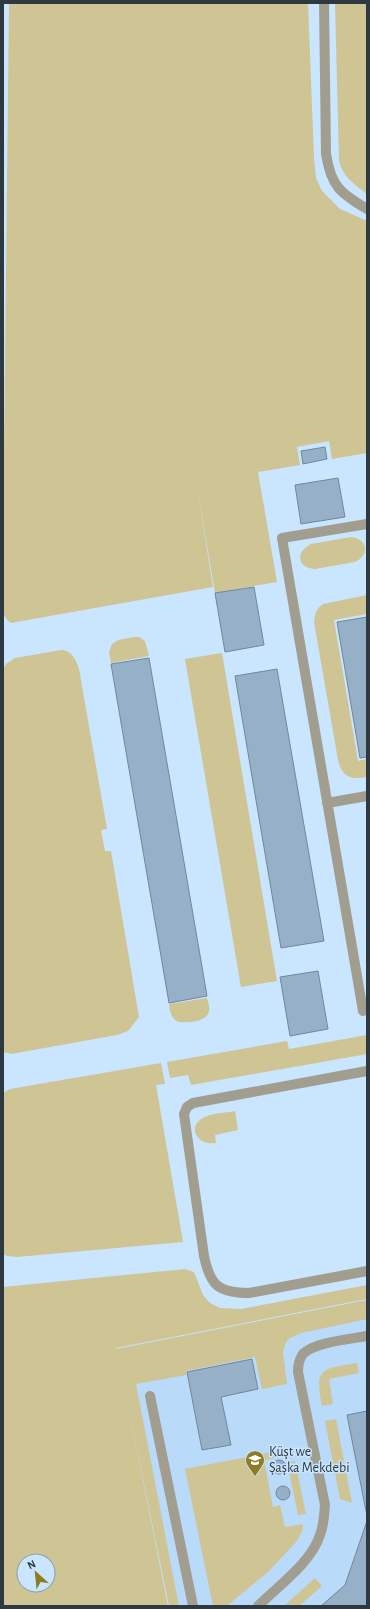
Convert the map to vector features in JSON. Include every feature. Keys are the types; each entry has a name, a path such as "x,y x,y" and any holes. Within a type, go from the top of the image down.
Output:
{"lane":[{"path":"324,3 326,154 329,168 336,186 347,197 367,209"},
{"path":"363,1011 282,538 367,524"},
{"path":"327,803 367,796"},
{"path":"367,1071 198,1101 187,1107 184,1114 206,1262 211,1277 216,1285 223,1290 235,1293 249,1293 367,1271"},
{"path":"258,1606 307,1558 315,1547 324,1522 325,1505 298,1372 298,1364 303,1355 311,1349 367,1336"},
{"path":"150,1396 193,1606"}],"shaded area":[{"path":"9,3 308,3 316,178 322,191 340,209 367,221 367,453 332,459 329,441 297,447 300,465 258,472 277,582 215,593 197,486 213,587 11,623 7,620 3,613"},
{"path":"335,3 367,3 367,194 346,176 339,161"},
{"path":"351,537 357,538 361,541 365,548 363,555 355,562 315,569 305,566 300,559 302,551 311,544"},
{"path":"367,595 367,614 334,620 358,761 367,759 367,777 356,778 344,774 338,760 314,622 316,612 323,604"},
{"path":"139,637 145,641 149,656 111,663 109,652 112,644 118,640"},
{"path":"65,650 71,654 79,669 107,829 101,830 105,851 111,851 139,1017 128,1031 117,1035 11,1054 3,1052 3,669 6,664 15,658"},
{"path":"222,653 277,981 241,987 185,659"},
{"path":"207,998 209,1006 208,1015 201,1020 179,1022 171,1015 169,1004"},
{"path":"367,1035 367,1054 191,1085 188,1075 170,1078 167,1062 287,1041 289,1049"},
{"path":"161,1063 165,1084 156,1085 183,1242 17,1257 3,1254 3,1093 10,1089"},
{"path":"235,1111 238,1130 215,1135 216,1143 205,1142 197,1136 195,1127 201,1119 213,1114"},
{"path":"185,1269 194,1272 203,1295 210,1303 220,1308 241,1309 367,1285 367,1299 116,1348 367,1300 367,1319 301,1333 290,1338 286,1342 283,1352 287,1384 262,1389 255,1357 186,1371 186,1375 136,1384 179,1606 169,1606 124,1385 168,1606 3,1606 3,1287"},
{"name":"Küşt we Şaşka Mekdebi","path":"367,1300 367,1606 169,1606 116,1349"},
{"path":"357,1363 359,1373 329,1379 333,1404 322,1406 319,1384 320,1377 323,1372 328,1369"},
{"path":"336,1419 352,1503 340,1499 325,1421"},
{"path":"293,1448 294,1454 264,1460 273,1507 280,1505 285,1527 303,1524 302,1532 296,1542 270,1570 227,1606 213,1606 185,1469"},
{"path":"295,1461 306,1514 298,1515 287,1462"},
{"path":"315,1578 322,1586 299,1606 284,1606"}],"building":[{"path":"325,447 327,459 303,464 301,451"},
{"path":"338,478 345,517 301,524 295,485"},
{"path":"254,587 264,645 225,652 215,593"},
{"path":"367,617 367,757 360,758 337,622"},
{"path":"149,658 207,996 169,1003 111,664"},
{"path":"277,669 324,941 281,948 235,676"},
{"path":"318,971 328,1029 290,1036 280,977"},
{"path":"252,1359 258,1389 221,1397 231,1445 202,1450 187,1372"},
{"path":"367,1411 367,1516 347,1415"},
{"path":"276,1460 282,1460 286,1464 286,1470 282,1474 276,1474 272,1470 272,1464"},
{"path":"280,1486 286,1486 290,1490 290,1496 286,1500 280,1500 276,1496 276,1490"},
{"path":"367,1521 367,1606 321,1606 345,1585"}],"place":[{"name":"Küşt we Şaşka Mekdebi","path":"255,1477"}]}
